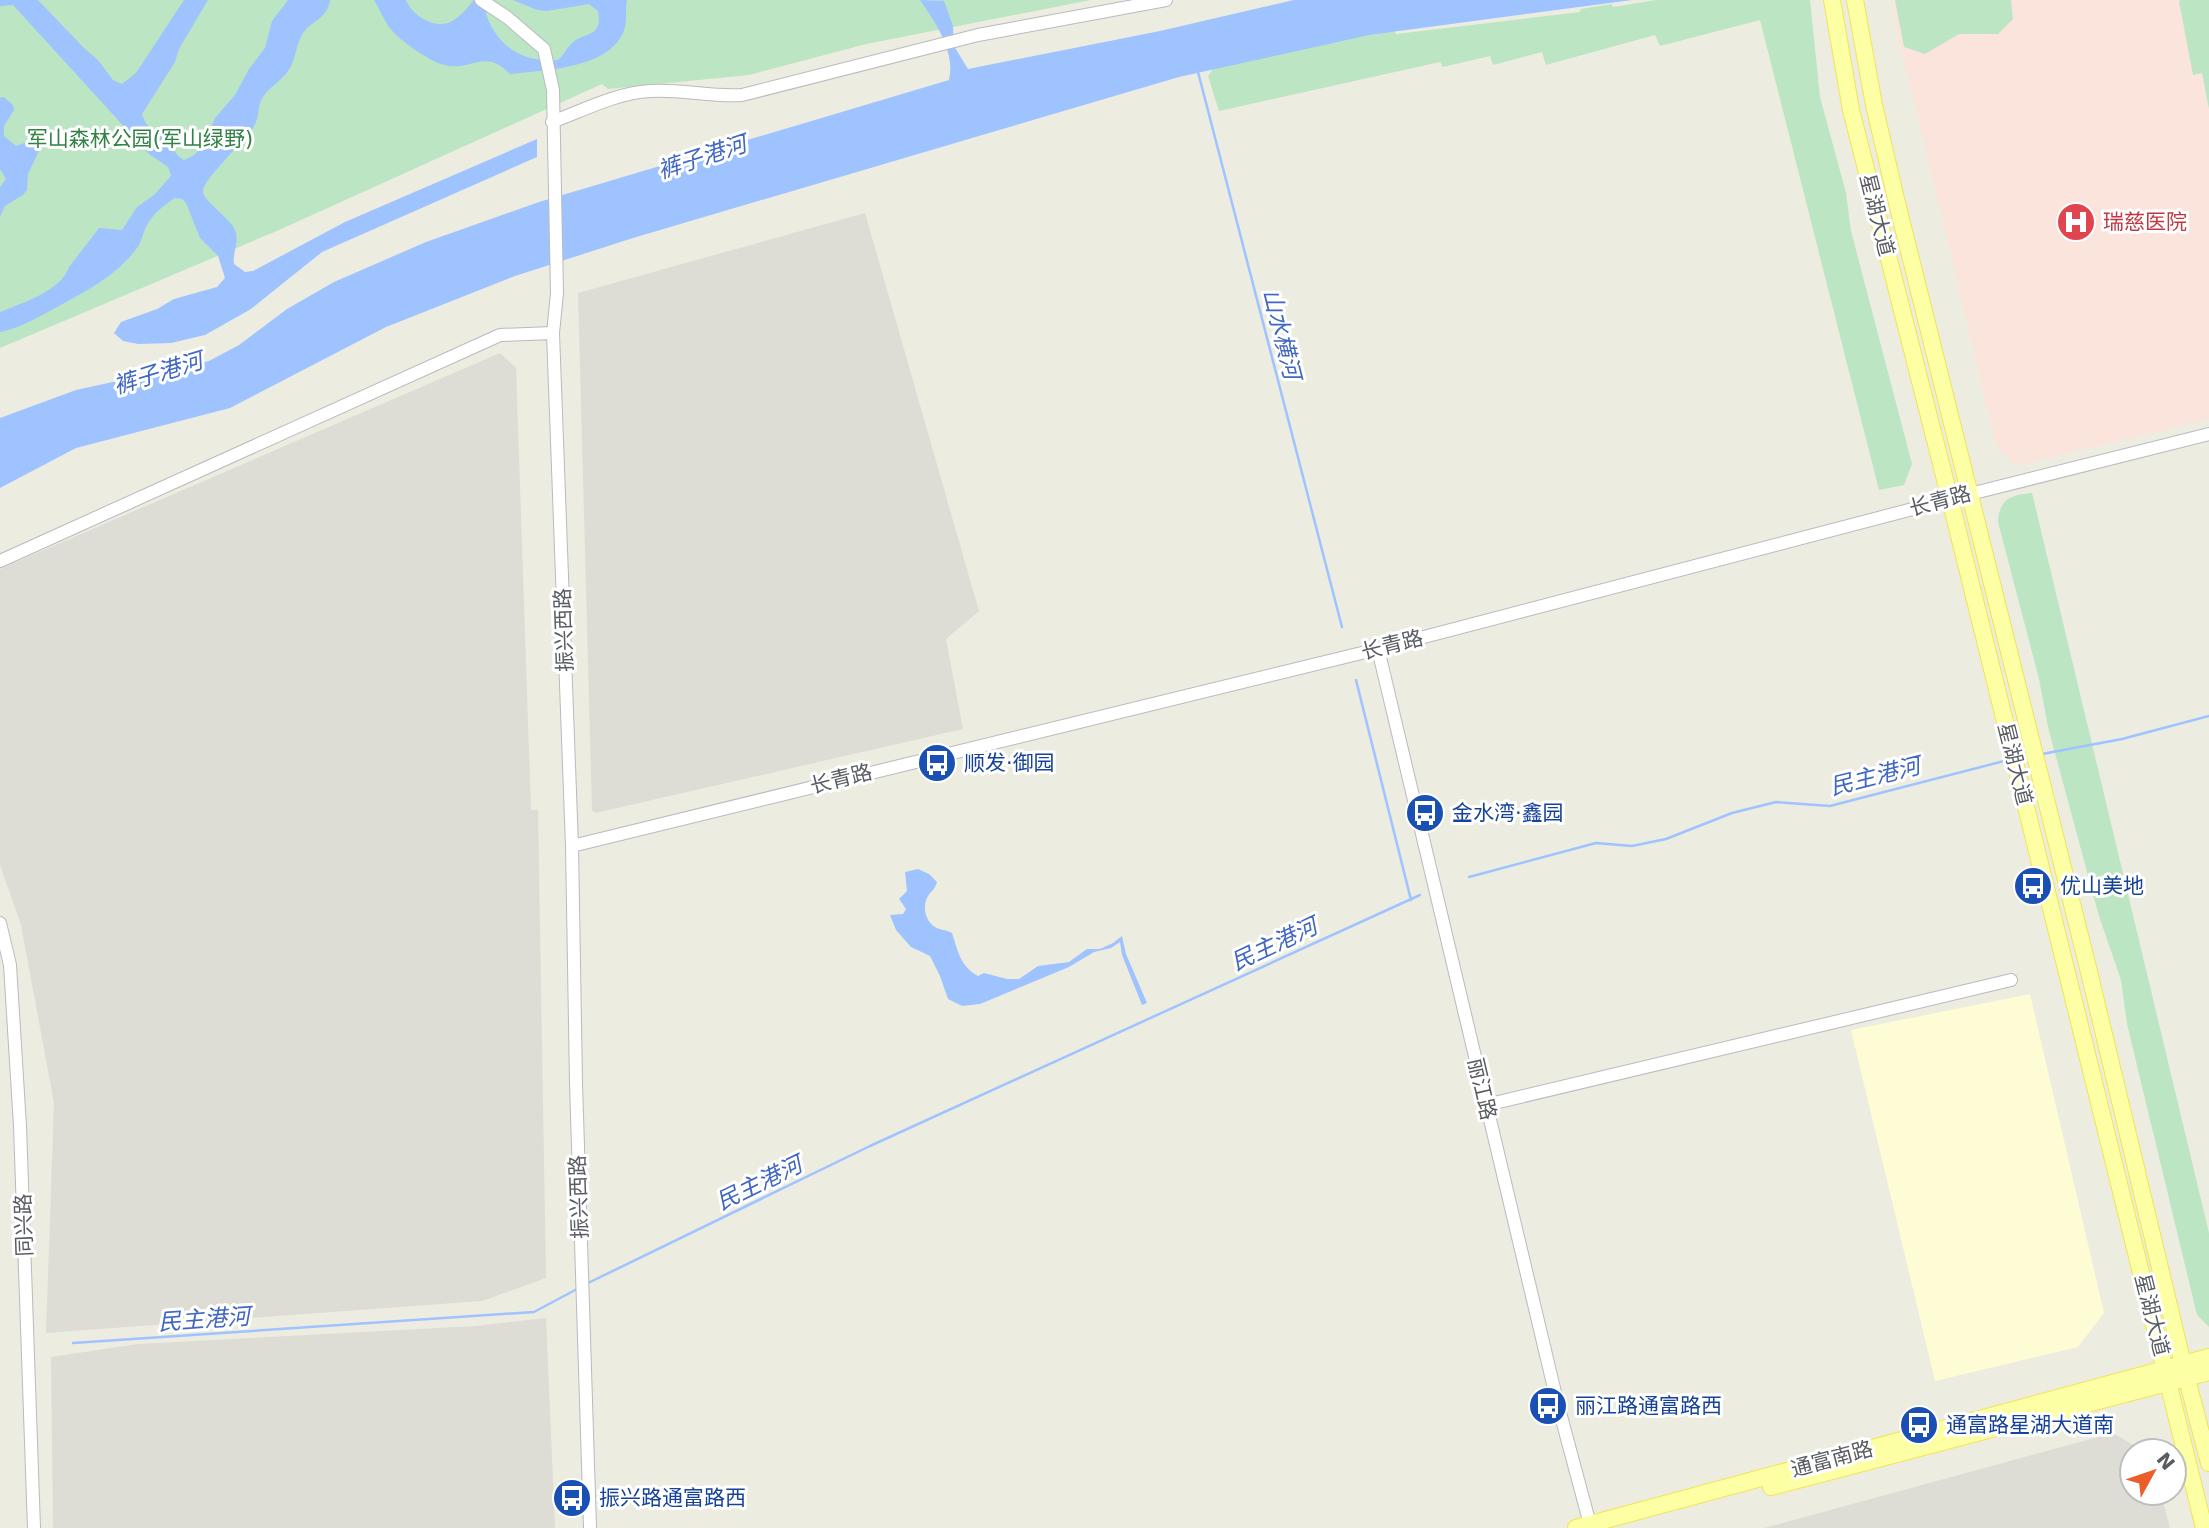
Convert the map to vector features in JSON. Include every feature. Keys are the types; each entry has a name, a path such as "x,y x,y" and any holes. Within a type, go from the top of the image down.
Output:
{"main road":[{"name":"星湖大道","path":"1832,0 1851,110 2204,1528"},
{"name":"星湖大道","path":"1855,0 1874,105 1896,199 2090,976 2184,1371 2209,1463"},
{"name":"通富南路","path":"1616,1528 2184,1371 2209,1357"},
{"name":"通富南路","path":"2184,1371 2209,1372"},
{"name":"通富南路","path":"1586,1527 2166,1376"}],"street":[{"path":"552,122 616,97 648,91 742,95 942,43 1166,0"},
{"name":"振兴西路","path":"486,3 544,49 553,90 557,293 553,333 572,846 576,1083 590,1528"},
{"path":"0,561 500,335 553,333"},
{"name":"长青路","path":"572,846 1378,649 2209,433"},
{"name":"丽江路","path":"1378,649 1586,1527"},
{"name":"同兴路","path":"0,923 9,965 20,1126 34,1528"},
{"path":"1486,1105 2011,980"}],"shaded area":[{"name":"瑞慈医院","path":"1892,0 2209,0 2209,419 2016,466 1996,445"},
{"path":"865,213 979,611 946,639 963,729 595,813 592,810 578,293"},
{"path":"500,353 516,368 531,810 538,810 546,1278 482,1301 46,1333 54,1103 21,925 0,865 0,569"},
{"path":"2030,994 2104,1313 2078,1347 1935,1381 1851,1030"},
{"path":"546,1318 555,1528 53,1528 51,1357 138,1344 476,1326"},
{"path":"2113,1433 2120,1437 2118,1507 2165,1507 2170,1528 1764,1528"}],"green space":[{"name":"军山森林公园(军山绿野)","path":"0,0 1091,0 866,44 749,75 608,89 602,84 279,230 0,348"},
{"path":"1656,0 1810,0 1820,97 1846,193 1851,231 1912,464 1904,485 1879,490 1760,20 1660,46 1655,35 1546,65 1542,52 1493,65 1490,56 1443,67 1440,62 1219,111 1208,76 1215,66 1377,32 1394,30 1396,34"},
{"path":"1895,0 2011,0 2013,19 1998,34 1959,34 1925,54 1904,47"},
{"path":"2209,0 2209,109 2202,73 2193,75 2179,1"},
{"path":"2032,493 2209,1233 2209,1327 2197,1315 2127,1024 2121,980 2099,916 2048,727 2039,679 1998,522 2004,503 2012,497"}],"water":[{"path":"0,0 38,0 98,60 113,80 122,84 136,73 184,0 208,0 179,49 175,62 142,114 148,126 168,141 184,160 194,155 204,144 215,118 235,95 249,69 265,48 272,21 288,0 330,0 326,12 308,27 301,37 288,71 262,99 257,119 246,138 214,172 204,188 207,200 234,228 237,237 234,264 245,272 253,271 345,222 537,139 537,157 322,252 251,309 205,335 171,343 138,344 123,341 114,333 121,322 157,309 174,299 217,287 225,278 218,256 200,238 186,203 175,198 154,215 137,248 111,274 38,318 0,332 0,312 40,295 58,283 99,228 122,230 137,207 154,195 171,176 168,167 149,154 13,5 0,6"},
{"path":"374,0 406,0 413,11 423,19 442,24 456,19 474,0 495,0 491,2 486,14 491,26 505,44 523,56 558,60 573,42 596,30 598,11 589,4 547,11 537,10 513,0 627,0 625,27 618,41 607,52 576,65 510,74 493,62 454,66 430,59 391,30"},
{"name":"裤子港河","path":"920,0 944,1 953,26 954,46 968,69 1160,31 1294,0 1632,0 1369,35 1179,77 633,238 515,276 386,327 230,408 76,448 0,488 0,418 76,390 209,361 239,345 287,309 334,282 426,242 539,202 949,80 950,59 947,48"},
{"path":"4,97 13,105 14,110 4,126 4,136 16,146 30,141 35,143 39,151 28,174 27,190 5,206 0,217 0,187 6,179 0,169 0,98"},
{"path":"918,869 937,882 925,904 929,921 935,927 952,933 963,963 978,976 984,973 1019,979 1038,966 1069,962 1087,949 1100,949 1122,936 1126,954 1147,1003 1142,1005 1122,955 1120,942 1111,948 1094,952 1069,967 980,1004 962,1006 948,999 930,956 911,947 896,930 890,915 903,914 906,909 899,899 907,891 905,872"}],"waterway":[{"name":"山水横河","path":"1198,72 1342,627"},
{"name":"山水横河","path":"1356,680 1411,900"},
{"name":"民主港河","path":"2042,754 2122,739 2209,716"},
{"name":"民主港河","path":"1469,877 1596,843 1632,846 1666,839 1732,813 1776,802 1830,806 2008,760"},
{"name":"民主港河","path":"586,1284 870,1146 1420,895"},
{"name":"民主港河","path":"73,1343 534,1312 577,1289"}],"place":[{"name":"瑞慈医院","path":"2076,222"},
{"name":"顺发·御园","path":"937,763"},
{"name":"金水湾·鑫园","path":"1425,813"},
{"name":"优山美地","path":"2033,886"},
{"name":"丽江路通富路西","path":"1548,1406"},
{"name":"通富路星湖大道南","path":"1919,1425"},
{"name":"振兴路通富路西","path":"572,1498"}]}
